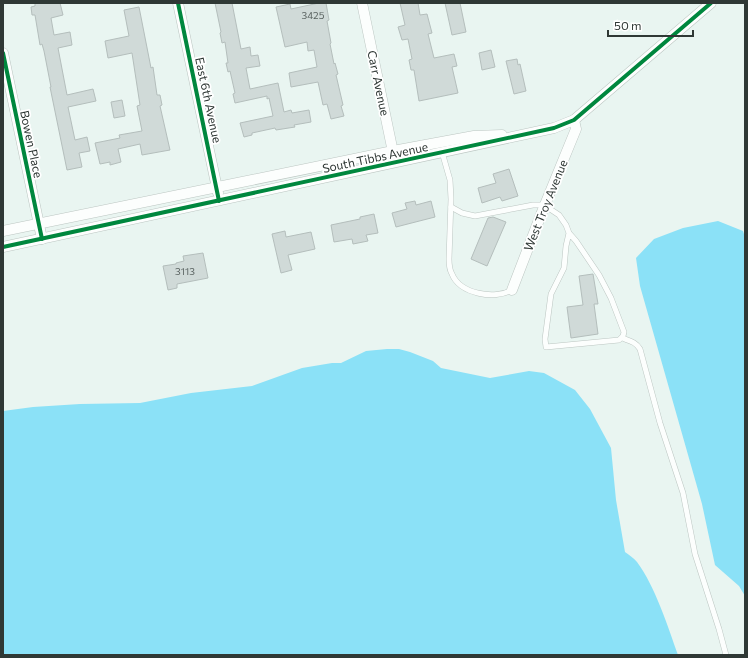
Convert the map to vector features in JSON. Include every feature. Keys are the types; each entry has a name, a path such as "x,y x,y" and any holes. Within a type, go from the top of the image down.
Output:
{"street":[{"name":"East 6th Avenue","path":"178,3 219,201"},
{"name":"Carr Avenue","path":"362,3 396,163"},
{"name":"South Tibbs Avenue","path":"3,247 554,128 574,120 711,3"},
{"name":"Bowen Place","path":"3,53 42,239"},
{"name":"West Troy Avenue","path":"512,290 544,205 576,128 574,120"},
{"name":"South Tibbs Avenue","path":"3,231 393,151 474,136 530,134"}],"lane":[{"path":"442,152 450,180 451,207 449,259 452,276 460,285 468,290 478,293 495,295 504,294 512,290"},
{"path":"451,207 462,213 475,216 534,205 544,205 559,215 566,225 569,233 599,275 620,320 624,332 622,338"},
{"path":"569,233 564,268 551,294 545,339 546,347 615,341 622,338 633,342 640,349 660,423 683,493 695,554 726,655"}],"water":[{"path":"718,221 743,231 745,237 745,596 739,586 715,565 702,504 640,286 636,258 654,239 683,228"},
{"path":"399,349 410,352 433,361 441,368 490,378 529,371 544,373 575,390 590,409 611,448 616,500 625,552 637,562 650,583 678,655 3,655 3,411 33,407 80,404 140,403 191,393 252,386 302,368 341,363 366,351"}],"building":[{"path":"35,3 60,3 63,15 51,18 54,35 70,32 72,45 58,48 67,95 93,89 96,101 68,107 75,140 87,137 90,151 79,153 82,167 67,170 44,51 42,44 40,45 35,15 32,15 31,7 35,6"},
{"path":"215,3 232,3 241,49 250,47 251,56 258,55 260,66 246,68 250,89 278,83 284,112 291,110 292,113 309,110 311,122 294,125 295,127 276,130 275,128 252,133 252,135 244,137 240,123 273,116 269,98 267,99 267,96 235,103 233,94 235,93 230,71 228,72 226,63 228,63 225,42 222,43"},
{"path":"326,3 329,20 327,21 330,44 334,64 335,63 338,74 336,75 343,105 341,106 344,116 331,119 327,104 323,105 318,82 291,87 289,73 317,67 314,50 308,51 307,42 285,47 276,7 290,4 291,9"},
{"path":"400,3 418,3 420,15 427,14 432,33 428,34 434,58 454,54 457,66 452,67 458,93 419,101 414,70 411,70 409,60 412,59 408,39 402,40 398,27 405,25"},
{"path":"445,3 460,3 466,32 452,35"},
{"path":"139,7 151,68 153,67 157,95 160,95 162,105 160,106 170,150 142,155 140,144 118,149 121,162 110,165 110,162 100,164 95,143 120,138 119,135 142,131 137,106 140,105 132,53 108,58 105,41 129,36 124,10"},
{"path":"491,50 495,67 482,70 479,53"},
{"path":"517,59 518,65 520,64 526,91 514,94 506,61"},
{"path":"122,100 125,116 114,118 111,102"},
{"path":"509,169 518,196 502,201 500,197 482,203 478,188 496,183 493,174"},
{"path":"415,201 416,205 431,201 435,217 396,227 392,213 407,209 405,203"},
{"path":"374,214 378,233 366,235 368,241 353,244 352,239 334,242 331,225 360,219 360,217"},
{"path":"493,217 506,222 487,266 471,259 488,218"},
{"path":"285,231 286,237 311,232 315,249 288,255 292,270 281,273 272,234"},
{"path":"203,253 208,278 177,284 177,288 168,290 163,266 184,261 183,256"},
{"path":"593,274 598,304 594,304 598,334 571,338 567,307 583,305 579,276"}],"cycle path":[{"path":"178,3 219,201"},
{"path":"3,247 554,128 574,120 711,3"},
{"path":"3,53 42,239"}]}
